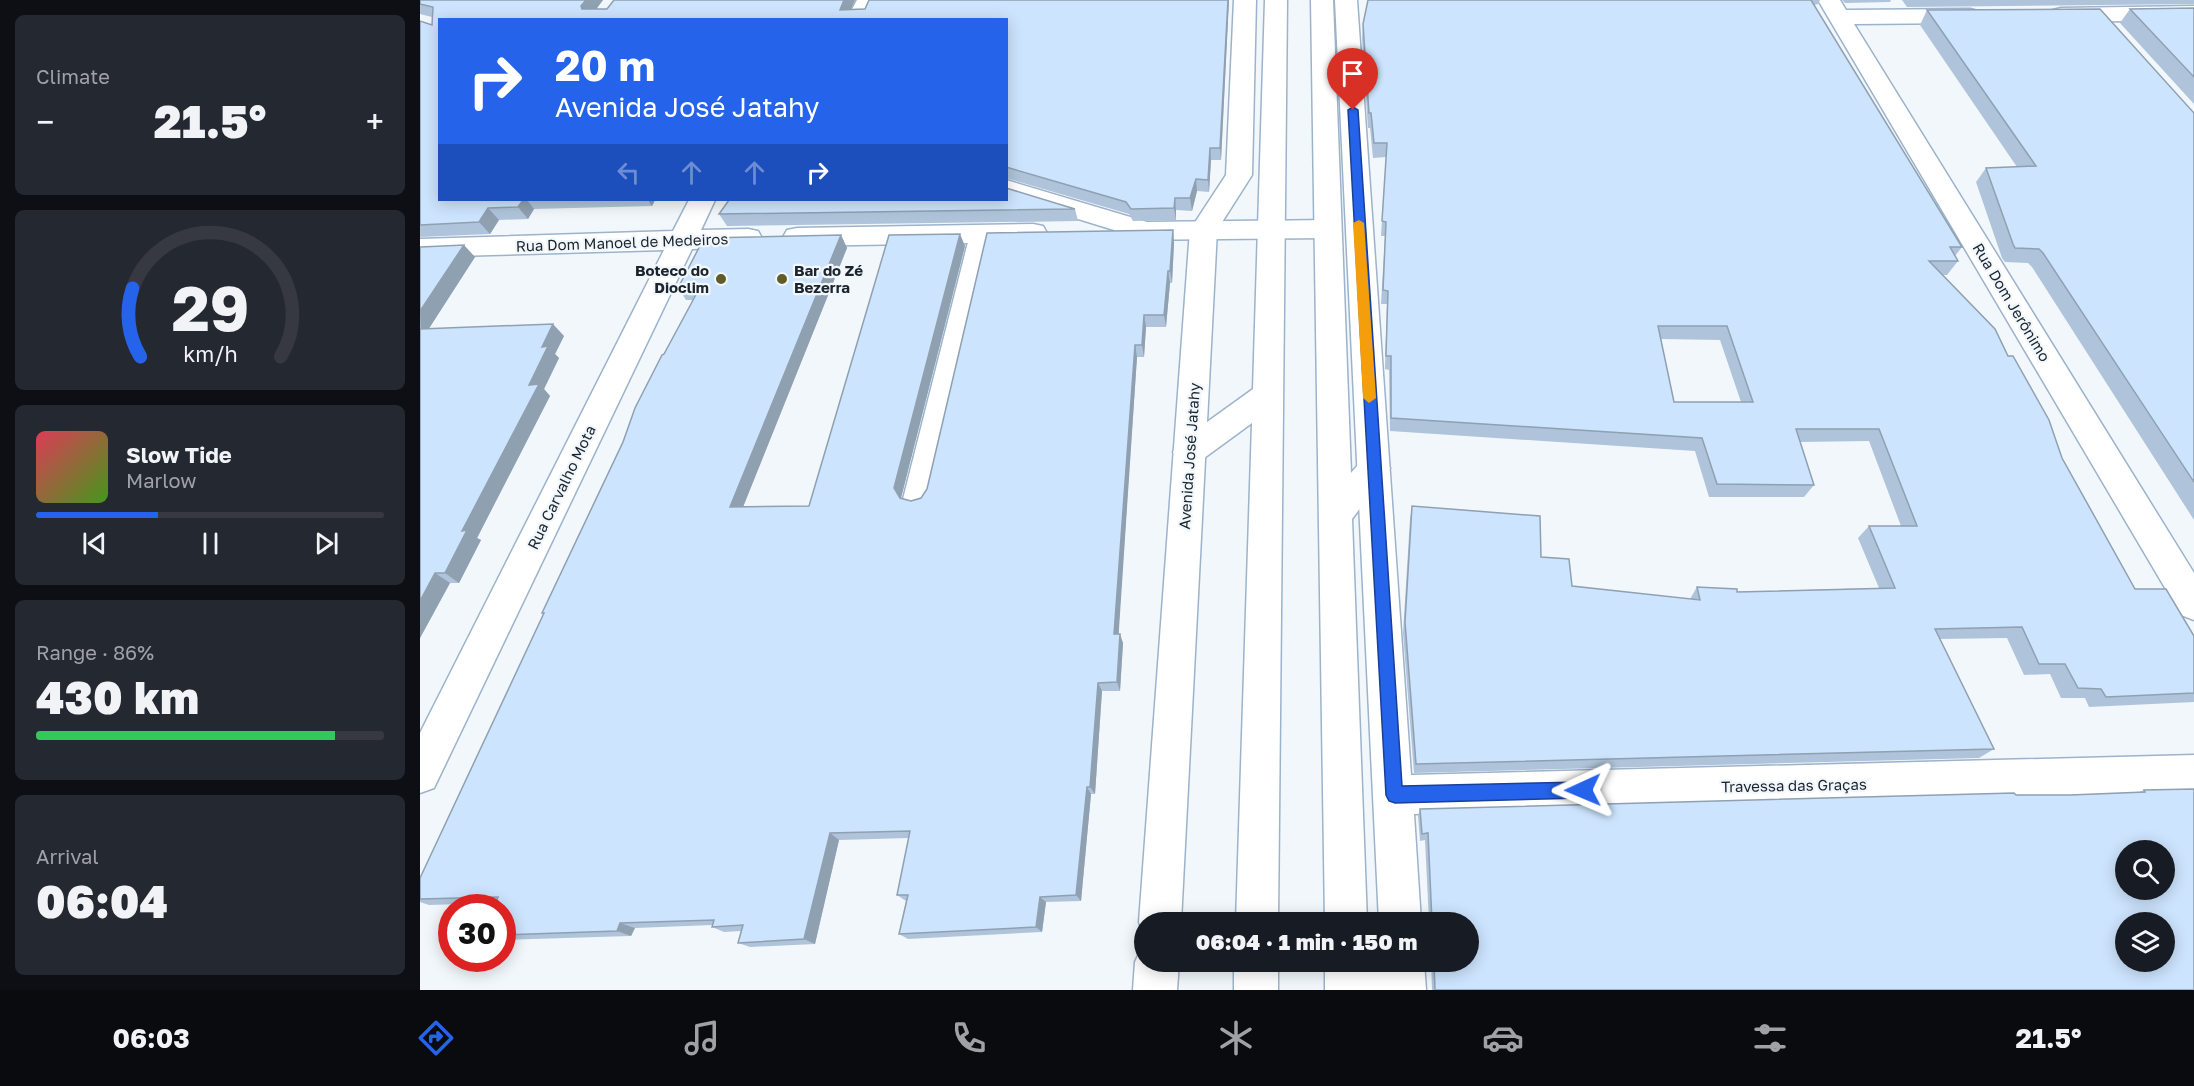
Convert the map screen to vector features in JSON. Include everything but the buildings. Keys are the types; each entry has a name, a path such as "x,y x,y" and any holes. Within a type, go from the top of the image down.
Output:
{"street":[{"path":"858,18 868,0"},
{"name":"Avenida José Jatahy","path":"1161,912 1204,230 1239,175 1245,0"},
{"path":"1257,912 1276,0"},
{"path":"1322,0 1346,912"},
{"path":"1347,0 1401,912"},
{"path":"1834,9 1992,16"},
{"name":"Rua Dom Jerônimo","path":"1834,9 2194,604"},
{"path":"2039,16 2194,13"},
{"path":"2098,15 2120,40"},
{"path":"1008,189 1147,231"},
{"name":"Rua Carvalho Mota","path":"420,774 701,201"},
{"name":"Rua Dom Manoel de Medeiros","path":"420,248 682,239 1328,230"},
{"path":"1189,452 1269,393"},
{"path":"1336,515 1374,468"},
{"name":"Travessa das Graças","path":"1395,795 2194,774"},
{"path":"1155,990 1156,972"},
{"path":"1256,972 1256,990"},
{"path":"1347,972 1347,990"},
{"path":"1377,990 1386,972"},
{"path":"1403,972 1404,990"}],"lane":[{"path":"916,499 981,234"}],"slow traffic":[{"path":"1359,223 1369,398"}],"place":[{"name":"Boteco do Dioclim","path":"721,279"},
{"name":"Bar do Zé Bezerra","path":"782,279"}],"route":[{"path":"1353,110 1395,795 1583,790"}]}
